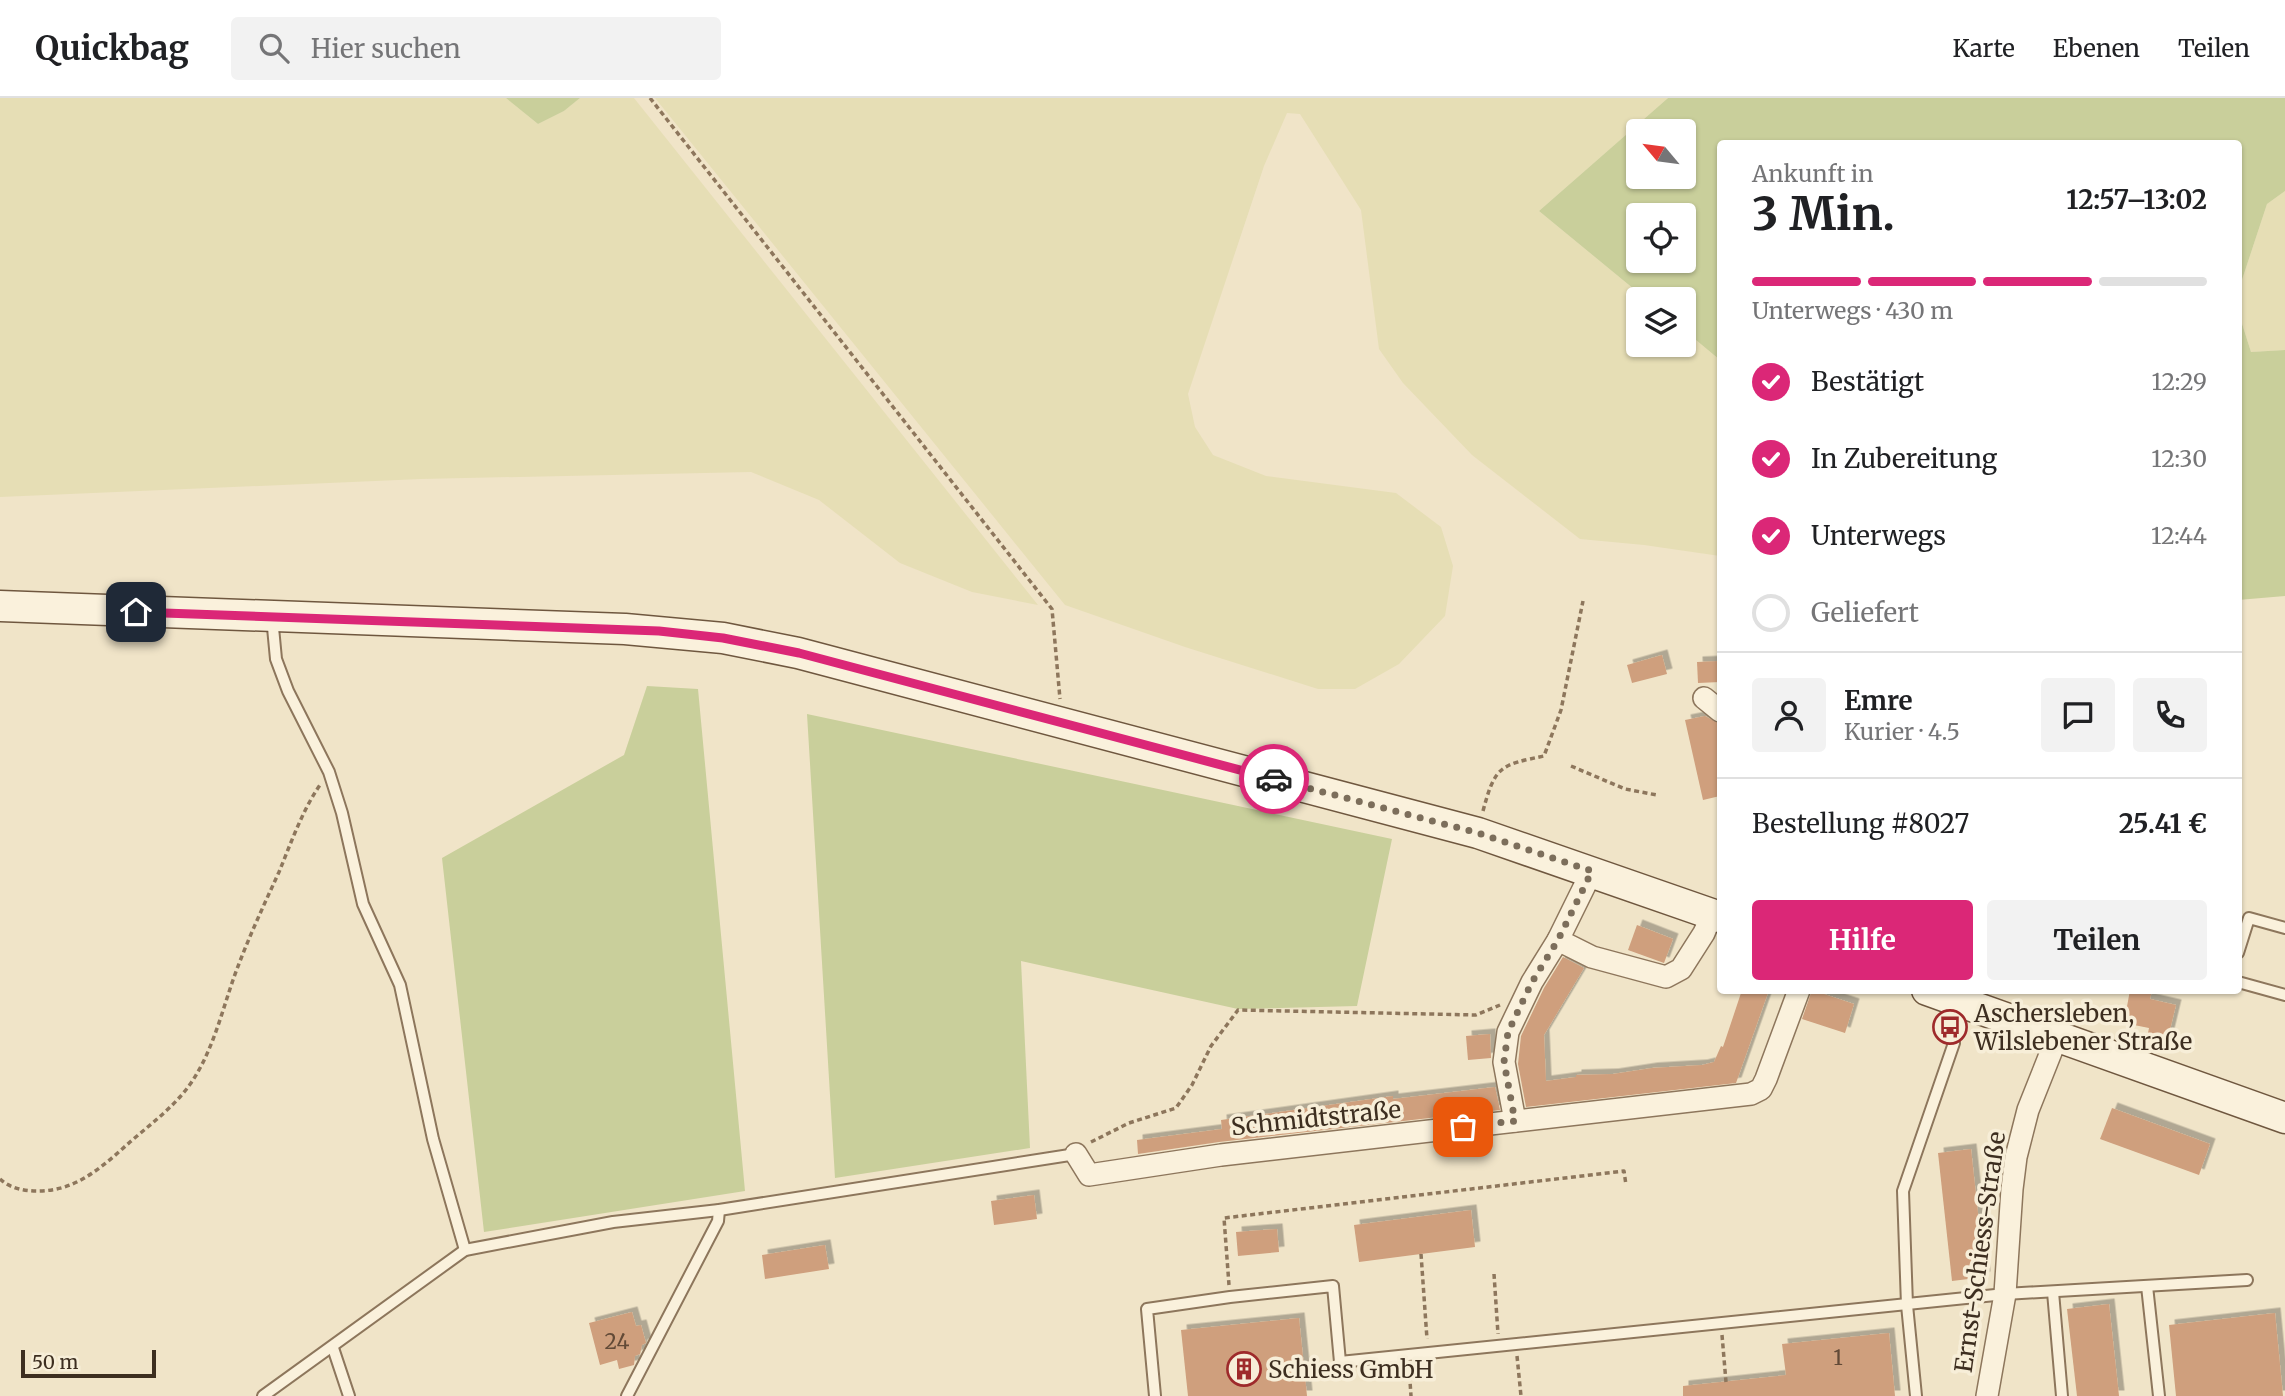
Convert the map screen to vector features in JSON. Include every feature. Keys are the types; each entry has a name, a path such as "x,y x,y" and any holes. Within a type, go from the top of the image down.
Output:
{"street":[{"path":"0,606 625,629 713,636 799,653 1478,833 1716,916 1681,969 1666,977 1592,957 1558,940"},
{"path":"1515,1121 1504,1062 1508,1032 1532,982 1558,940 1584,868"},
{"name":"Schmidtstraße","path":"1076,1154 1089,1175 1221,1155 1751,1094 1761,1089 1766,1079 1798,994"},
{"path":"1938,994 2285,1118"},
{"name":"Ernst-Schiess-Straße","path":"1987,1396 2005,1294 2016,1157 2028,1110 2057,1037"}],"lane":[{"path":"272,617 276,659 288,691 329,772 342,813 363,904 400,985 433,1139 465,1250"},
{"path":"2242,940 2249,918 2285,928"},
{"path":"2242,983 2285,995"},
{"path":"1916,1396 1907,1305 1903,1191 1954,1043"},
{"path":"263,1396 333,1348 465,1250 613,1222 719,1210 1076,1154"},
{"path":"627,1396 718,1221 719,1210"},
{"path":"1155,1396 1147,1309 1333,1286 1340,1362 2005,1294 2247,1280"},
{"path":"2147,1286 2158,1396"},
{"path":"2053,1292 2062,1396"},
{"path":"333,1348 349,1396"}],"path":[{"path":"650,98 1052,609 1061,696 1057,721"},
{"path":"1478,833 1489,788 1501,769 1513,762 1544,756 1561,710 1583,601"},
{"path":"1571,766 1625,789 1657,795"},
{"path":"0,1179 5,1184 32,1191 57,1191 82,1181 177,1102 209,1051 235,976 290,844 312,797 329,772"},
{"path":"1076,1154 1092,1141 1129,1123 1176,1108 1192,1084 1211,1046 1238,1010 1476,1015 1501,1005"},
{"path":"1230,1297 1224,1218 1624,1171 1626,1185"},
{"path":"1421,1254 1428,1353"},
{"path":"1494,1274 1498,1346"},
{"path":"1721,1323 1726,1382"},
{"path":"1516,1345 1521,1396"},
{"path":"1408,1355 1411,1396"}],"shaded area":[{"path":"0,98 506,98 538,124 564,111 580,98 634,98 1038,605 972,592 900,563 819,500 751,472 421,479 0,497"},
{"path":"655,98 1668,98 1644,119 1626,119 1626,135 1539,211 1631,287 1626,287 1626,357 1696,357 1696,340 1717,358 1717,556 1580,539 1472,455 1403,383 1379,349 1361,210 1300,114 1287,113 1264,166 1188,394 1195,427 1213,455 1266,476 1396,493 1441,527 1453,566 1445,616 1399,664 1355,689 1318,689 1065,605"},
{"path":"2285,191 2285,350 2251,352 2242,324 2242,280 2267,204"}],"green space":[{"path":"506,98 580,98 564,111 538,124"},
{"path":"1668,98 2285,98 2285,191 2267,204 2242,280 2242,140 1717,140 1717,358 1696,340 1696,287 1631,287 1539,211 1626,135 1626,189 1696,189 1696,119 1644,119"},
{"path":"2242,324 2251,352 2285,350 2285,596 2242,600"},
{"path":"647,686 698,689 745,1191 484,1232 442,858 624,755"},
{"path":"807,714 1392,839 1357,1006 1238,1009 1021,961 1030,1148 835,1178"}],"building":[{"path":"1662,655 1667,674 1632,683 1627,665"},
{"path":"1717,661 1717,682 1698,683 1697,662"},
{"path":"1705,716 1717,722 1717,797 1703,800 1685,720"},
{"path":"1637,925 1673,939 1664,963 1628,950"},
{"path":"1563,957 1584,968 1544,1035 1546,1081 1576,1075 1613,1074 1714,1062 1721,1046 1723,1047 1741,994 1768,994 1736,1083 1526,1107 1518,1064 1521,1036 1544,988"},
{"path":"1811,994 1824,994 1854,1004 1845,1033 1802,1019"},
{"path":"2129,994 2151,994 2150,999 2176,1005 2168,1038 2148,1033 2149,1028 2124,1023"},
{"path":"1490,1034 1491,1058 1468,1060 1466,1036"},
{"path":"1495,1087 1500,1110 1219,1142 1138,1154 1137,1140 1222,1129 1221,1120 1393,1096 1393,1099"},
{"path":"2112,1108 2210,1144 2199,1175 2100,1139"},
{"path":"1971,1149 1985,1277 1952,1281 1938,1153"},
{"path":"1034,1195 1037,1219 994,1225 991,1201"},
{"path":"1471,1210 1475,1247 1359,1262 1354,1225"},
{"path":"1277,1229 1279,1252 1238,1256 1236,1232"},
{"path":"825,1245 829,1269 765,1279 762,1255"},
{"path":"2109,1304 2119,1396 2077,1396 2067,1309"},
{"path":"632,1312 636,1326 641,1325 646,1343 642,1345 640,1354 635,1356 634,1365 619,1369 617,1360 600,1365 589,1323"},
{"path":"2275,1313 2283,1396 2176,1396 2169,1325"},
{"name":"Schiess GmbH","path":"1299,1318 1307,1396 1188,1396 1181,1330"},
{"path":"1889,1333 1895,1396 1683,1396 1683,1386 1786,1375 1782,1344"}],"way so far":[{"path":"1274,779 1478,833 1592,871 1508,1032 1504,1062 1515,1121 1463,1127"}],"place":[{"name":"Aschersleben, Wilslebener Straße","path":"1950,1027"},
{"name":"Schiess GmbH","path":"1244,1369"}],"route":[{"path":"136,612 625,629 723,638 799,653 1274,779"}]}
